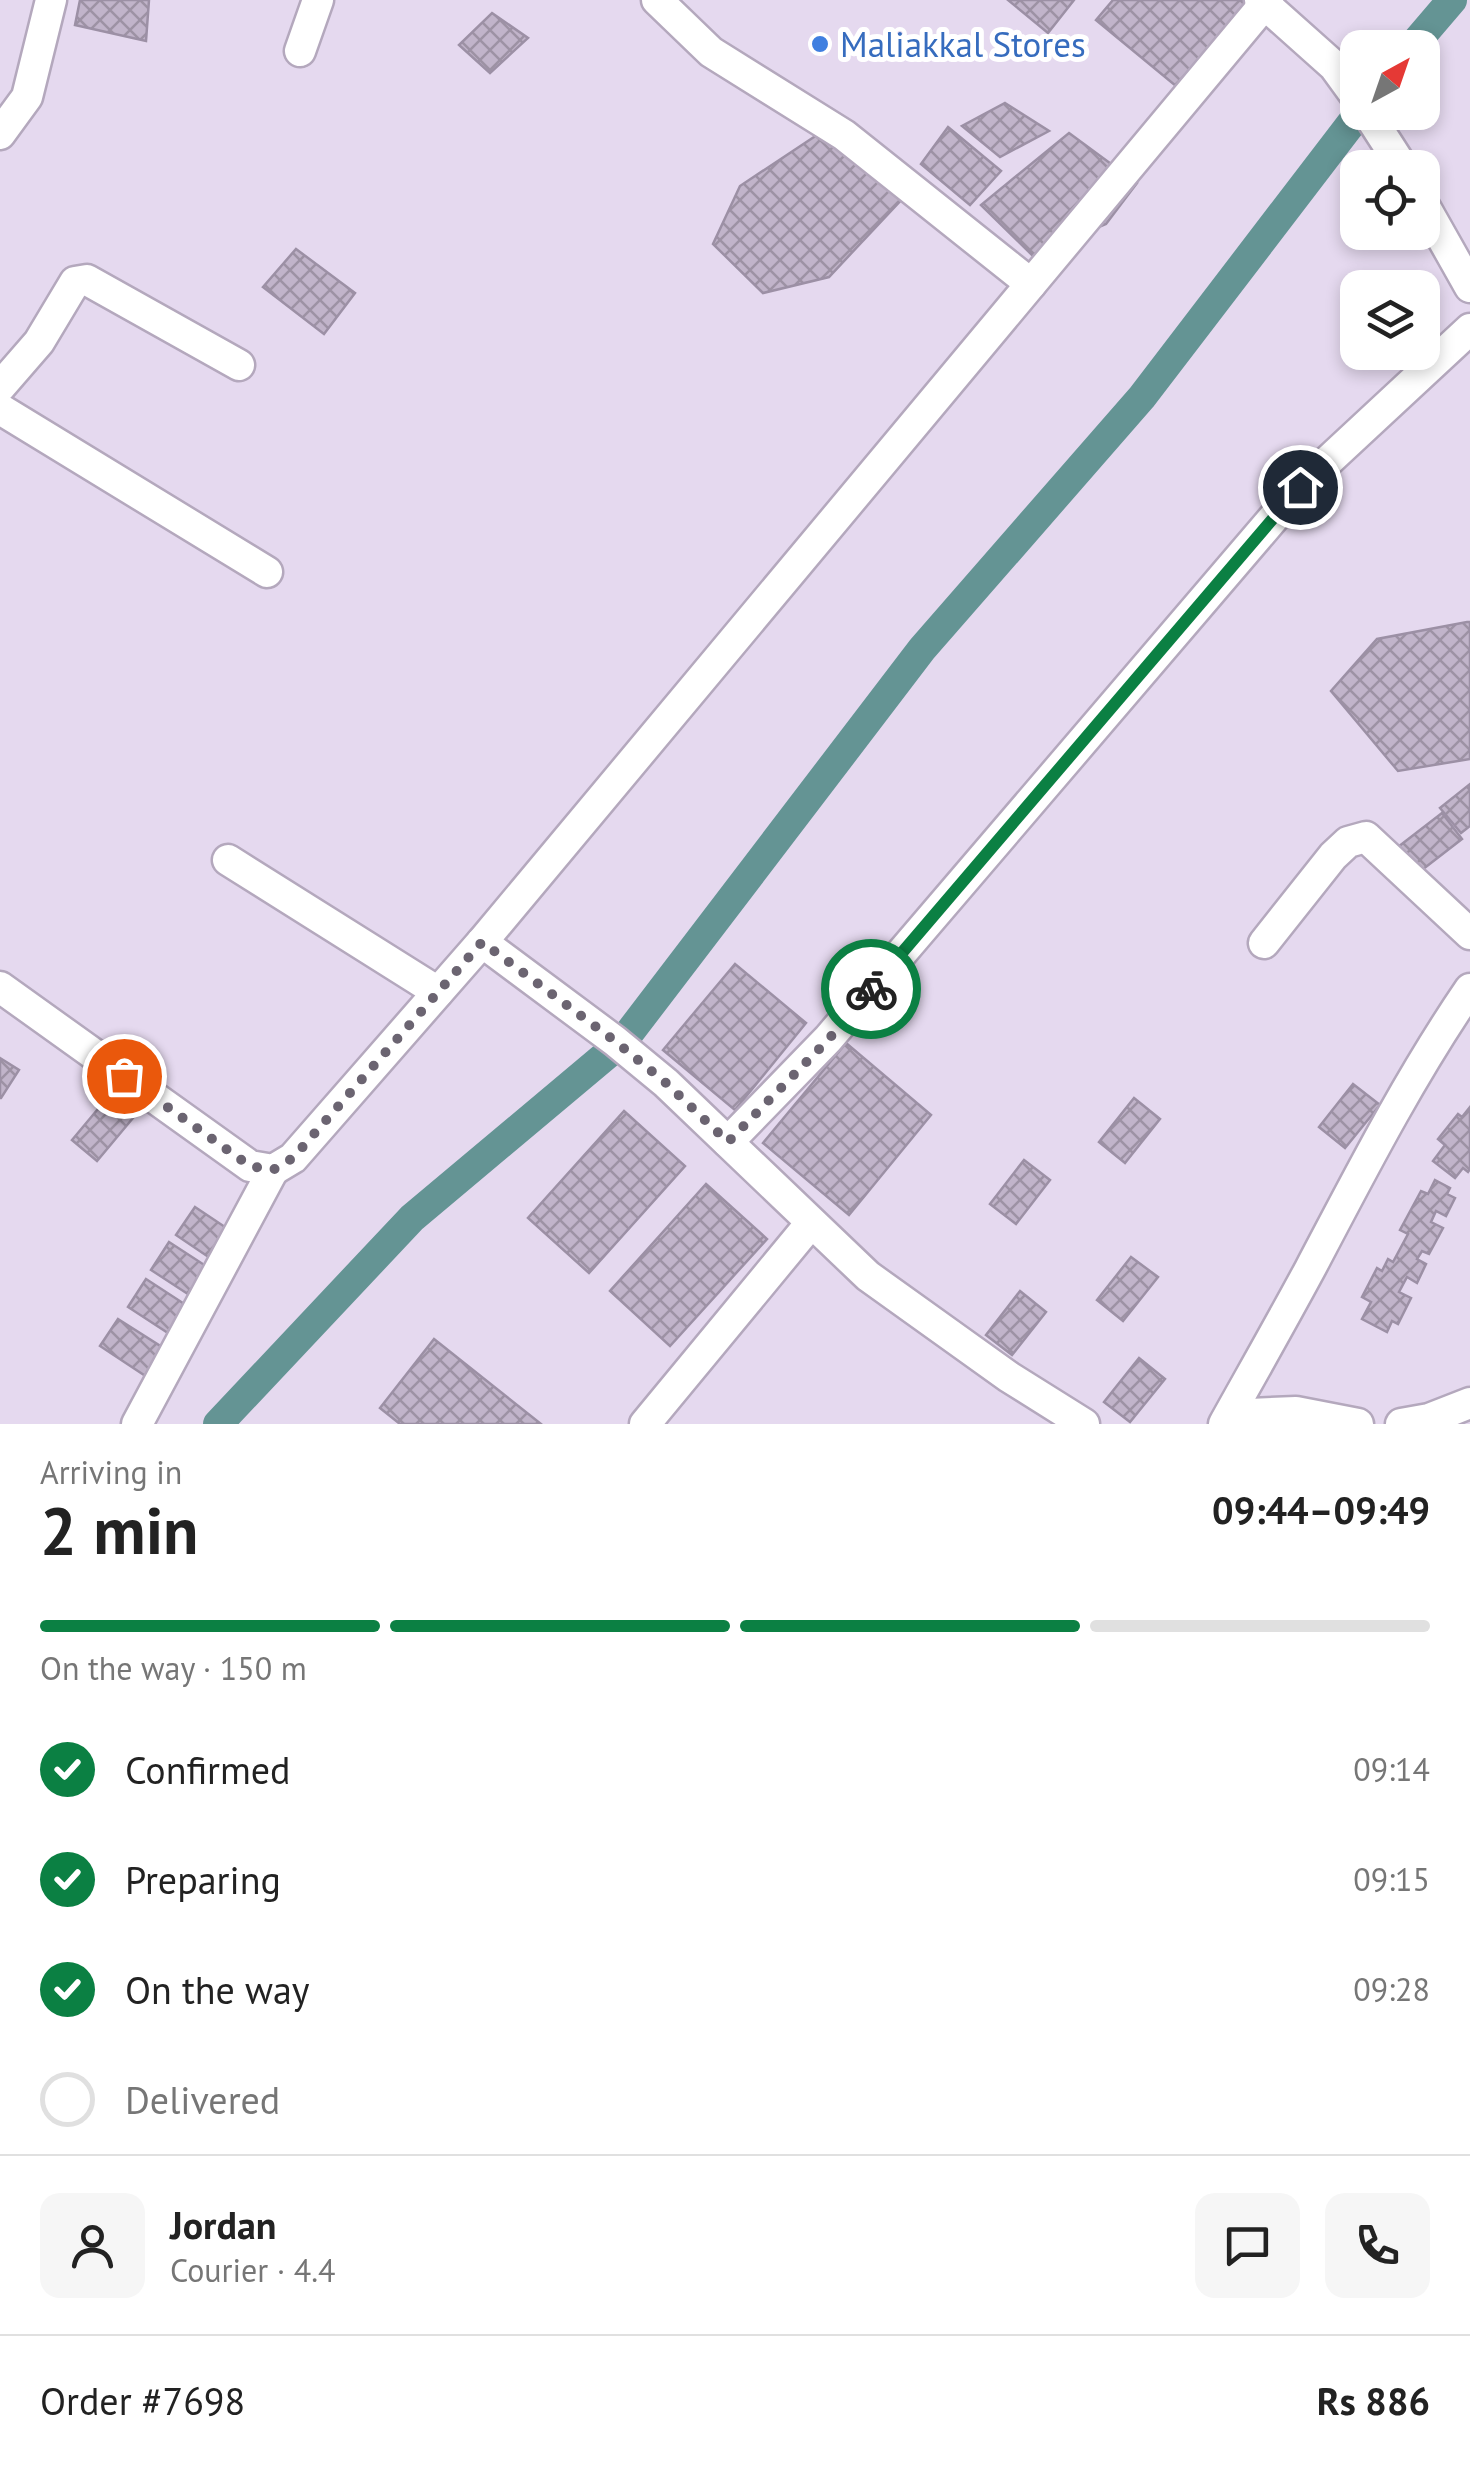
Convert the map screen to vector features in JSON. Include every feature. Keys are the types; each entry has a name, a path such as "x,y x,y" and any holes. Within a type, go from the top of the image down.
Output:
{"street":[{"path":"0,134 28,97 51,0"},
{"path":"300,50 318,0"},
{"path":"658,0 712,52 844,135 1030,284"},
{"path":"137,1424 273,1170 293,1158 482,942 1264,1 1340,74"},
{"path":"1440,234 1470,287"},
{"path":"0,388 39,342 75,282 87,280 239,365"},
{"path":"728,1142 828,1040 1300,487 1470,329"},
{"path":"0,409 267,572"},
{"path":"1264,943 1333,856 1348,842 1366,837 1470,934"},
{"path":"228,860 438,992"},
{"path":"482,942 666,1083 868,1276 1010,1377 1084,1424"},
{"path":"0,988 250,1166 273,1170"},
{"path":"1224,1424 1356,1179 1470,989"},
{"path":"645,1424 811,1223"},
{"path":"1401,1424 1429,1419 1470,1403"},
{"path":"1244,1424 1250,1414 1296,1412 1358,1424"}],"building":[{"path":"80,0 149,0 146,41 75,25"},
{"path":"1008,0 1074,0 1048,33"},
{"path":"1113,0 1245,3 1176,86 1096,20"},
{"path":"492,13 528,38 490,73 459,45"},
{"path":"1005,103 1049,131 1000,157 962,126"},
{"path":"948,127 1001,171 970,205 921,164"},
{"path":"820,133 906,195 829,277 763,293 713,244 740,186"},
{"path":"1069,133 1137,183 1106,224 1032,255 981,205"},
{"path":"296,249 355,293 324,334 263,287"},
{"path":"1470,622 1470,759 1398,771 1331,691 1377,639"},
{"path":"1470,784 1470,826 1461,833 1440,808"},
{"path":"1442,813 1462,839 1418,873 1398,847"},
{"path":"735,964 806,1023 735,1110 663,1050"},
{"path":"846,1043 931,1115 849,1215 763,1143"},
{"path":"0,1058 19,1070 1,1098 0,1098"},
{"path":"1353,1084 1380,1105 1345,1148 1319,1127"},
{"path":"108,1097 133,1118 97,1161 72,1140"},
{"path":"1134,1098 1160,1119 1125,1163 1099,1142"},
{"path":"1470,1107 1470,1169 1468,1172 1463,1168 1455,1178 1433,1161 1445,1145 1438,1139 1458,1114 1462,1117"},
{"path":"624,1111 685,1166 589,1273 528,1218"},
{"path":"1024,1160 1050,1180 1016,1224 990,1204"},
{"path":"1435,1180 1450,1188 1447,1194 1455,1198 1446,1216 1436,1211 1431,1222 1443,1228 1429,1254 1422,1251 1417,1259 1426,1264 1417,1283 1407,1277 1399,1292 1411,1298 1398,1324 1392,1321 1387,1332 1362,1319 1371,1302 1362,1297 1377,1268 1382,1271 1388,1259 1393,1262 1408,1234 1400,1230 1421,1191 1428,1194"},
{"path":"706,1184 767,1239 670,1346 610,1291"},
{"path":"195,1207 234,1233 216,1262 176,1235"},
{"path":"169,1242 209,1268 191,1296 151,1270"},
{"path":"1131,1257 1158,1277 1123,1321 1097,1300"},
{"path":"146,1279 186,1305 168,1333 128,1307"},
{"path":"1020,1291 1046,1312 1012,1355 986,1335"},
{"path":"118,1319 165,1349 147,1377 100,1346"},
{"path":"434,1339 541,1424 400,1424 380,1408"},
{"path":"1139,1358 1165,1379 1130,1422 1104,1402"}],"waterway":[{"path":"1426,30 1452,0"},
{"path":"218,1424 412,1218 623,1041 922,649 1142,397 1346,130"}],"way so far":[{"path":"124,1076 250,1166 273,1170 293,1158 482,942 615,1041 728,1142 828,1040 871,989"}],"place":[{"name":"Maliakkal Stores","path":"820,44"}],"route":[{"path":"871,989 1300,487"}]}
